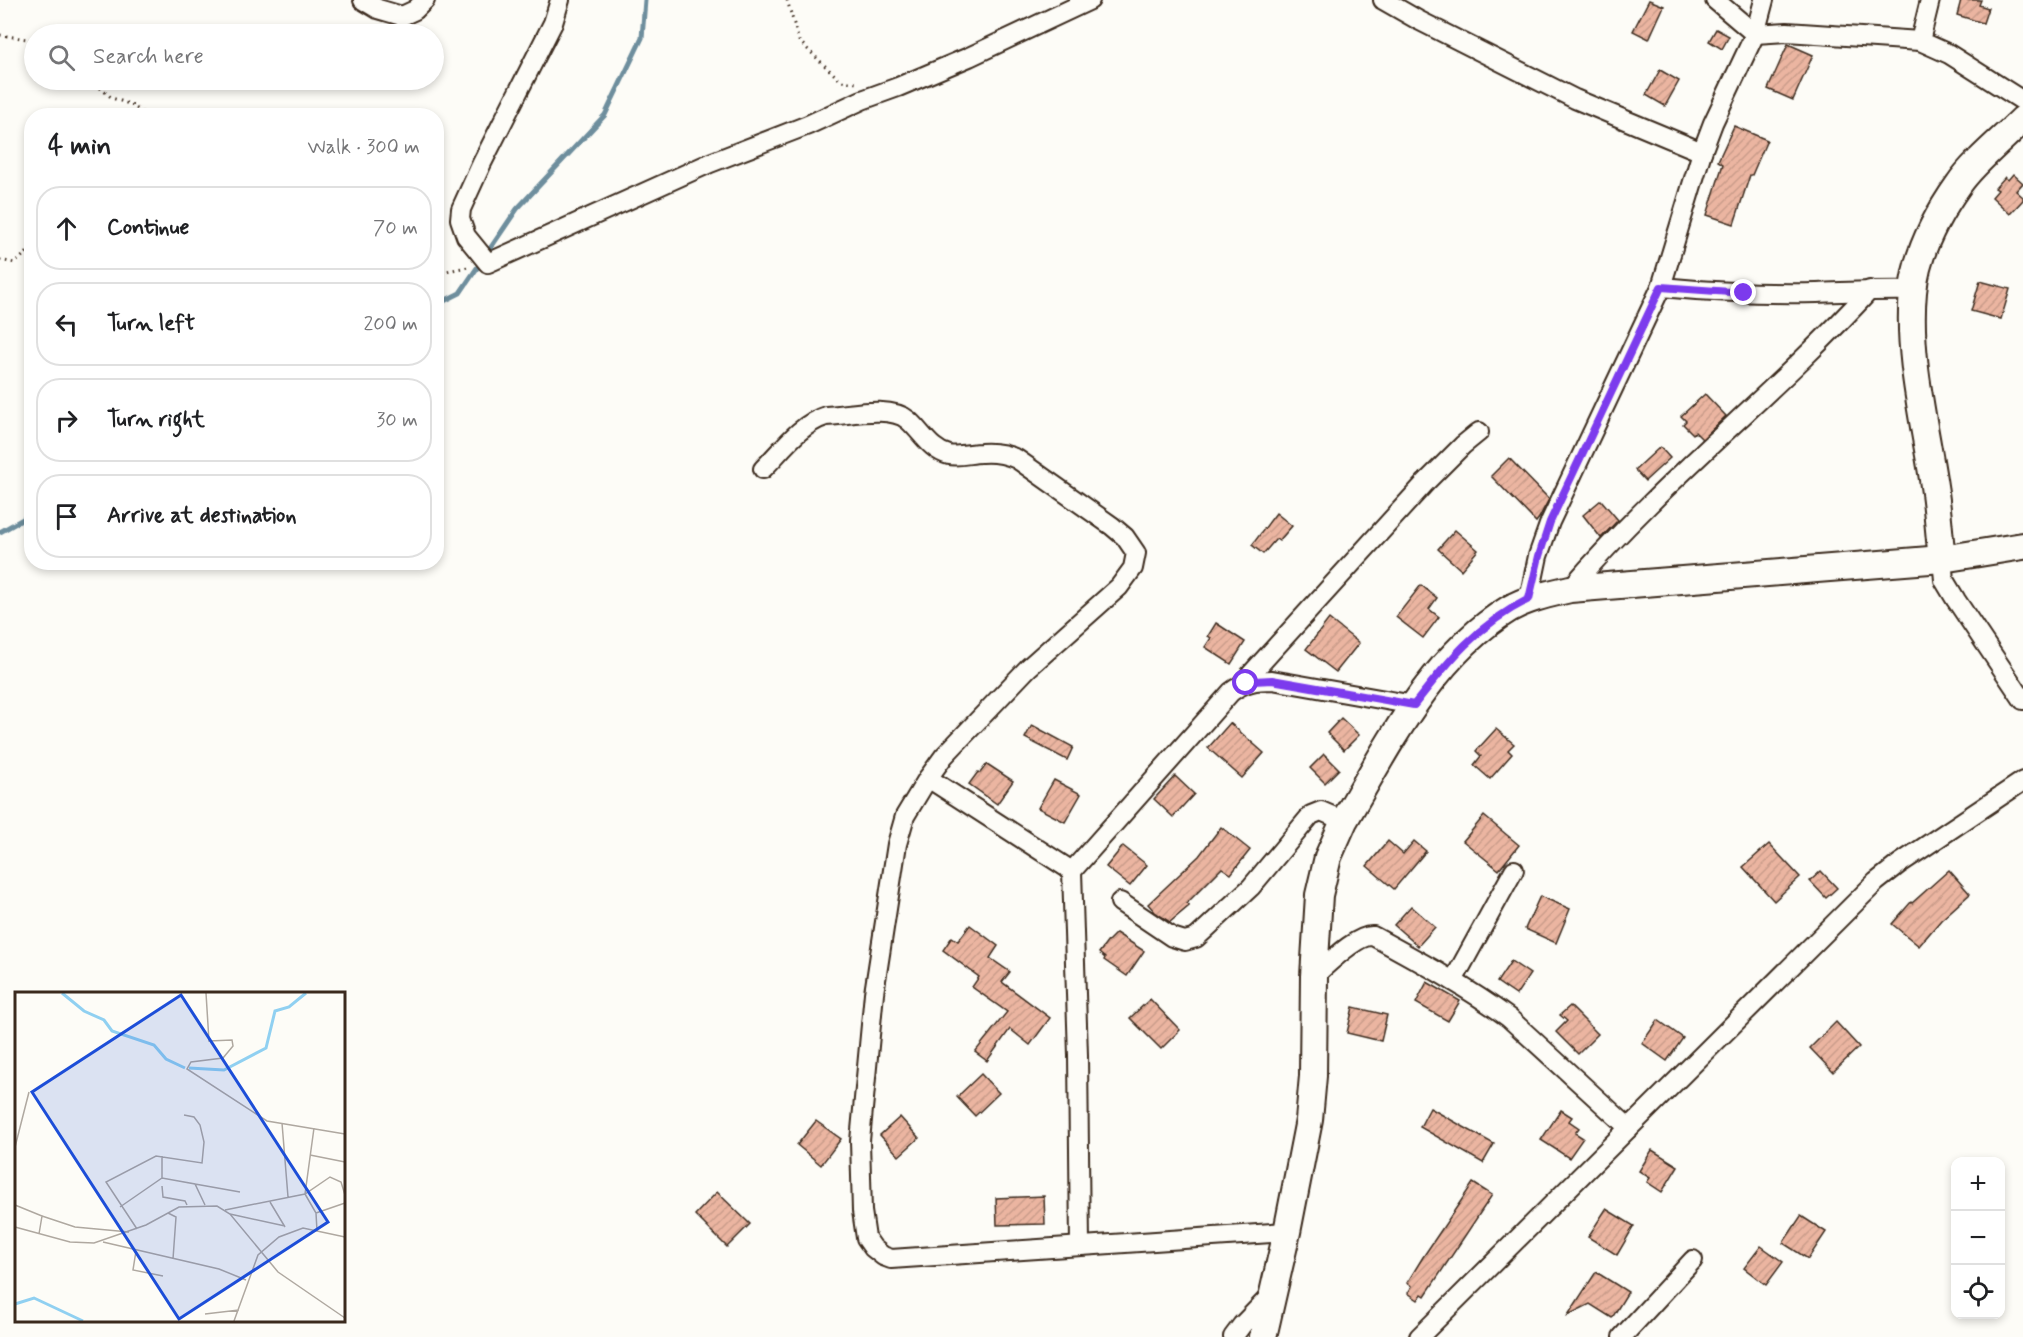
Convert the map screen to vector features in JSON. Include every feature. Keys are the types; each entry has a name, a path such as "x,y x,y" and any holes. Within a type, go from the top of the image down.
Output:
{"street":[{"path":"363,0 378,9 402,16 415,10 424,0"},
{"path":"560,0 553,23 461,209 460,219 466,236 488,263 710,163 808,125 862,100 969,57 1090,0"},
{"path":"1383,0 1566,95 1702,152"},
{"path":"1715,0 1755,34 1787,32 1920,41 1948,54 2023,101"},
{"path":"1529,599 1550,522 1661,287 1682,211 1702,152 1713,123 1755,34 1764,0"},
{"path":"1920,41 1930,0"},
{"path":"2023,119 1960,182 1939,216 1920,258 1913,291 1912,325 1916,372 1935,488 1944,580 2023,700"},
{"path":"1661,287 1744,293 1913,291"},
{"path":"1570,589 1594,561 1678,476 1841,322 1870,290"},
{"path":"763,469 816,419 826,416 891,412 908,420 936,449 947,454 953,456 1001,453 1017,459 1112,526 1132,546 1136,554 1127,578 1028,668 960,739 928,778 905,816 900,830 874,993 860,1142 862,1211 866,1238 873,1248 891,1259 1287,1232"},
{"path":"1240,686 1419,490 1479,432"},
{"path":"1263,1337 1309,1120 1313,1076 1314,976 1322,876 1344,821 1414,705 1447,663 1472,637 1509,609 1529,599 1570,589 1942,559 2023,546"},
{"path":"1080,1246 1078,1055 1072,871 1231,692 1240,686 1253,681 1272,680 1414,705"},
{"path":"928,778 1072,871"},
{"path":"1423,1336 1876,882 2023,780"},
{"path":"1120,902 1172,936 1191,941 1251,887 1311,816 1321,811 1344,821"},
{"path":"1453,981 1514,870"},
{"path":"1314,976 1355,942 1369,935 1453,981 1509,1018 1629,1128"},
{"path":"1622,1337 1693,1260"},
{"path":"1233,1337 1273,1293"}],"path":[{"path":"787,0 799,41 841,81 864,83"},
{"path":"0,35 24,39"},
{"path":"103,90 112,98 136,108"},
{"path":"0,261 15,263 24,255"},
{"path":"444,271 488,263"}],"building":[{"path":"1649,0 1664,6 1649,39 1633,31"},
{"path":"1961,0 1981,0 1979,5 1988,8 1983,23 1957,15"},
{"path":"1716,29 1729,36 1722,49 1709,41"},
{"path":"1788,44 1813,55 1793,100 1768,89"},
{"path":"1660,70 1679,81 1665,106 1646,95"},
{"path":"1734,126 1767,140 1750,175 1734,224 1707,215 1723,164 1718,161"},
{"path":"2013,174 2023,183 2016,191 2023,197 2023,200 2010,214 1992,197 1998,190 1995,188 2005,177 2008,180"},
{"path":"1980,281 2010,289 2001,319 1971,311"},
{"path":"1705,394 1726,416 1702,439 1683,424 1686,421 1681,416"},
{"path":"1660,447 1670,458 1645,481 1635,470"},
{"path":"1509,458 1549,499 1536,522 1491,476"},
{"path":"1601,500 1618,520 1601,538 1583,515"},
{"path":"1276,513 1292,526 1263,554 1252,545"},
{"path":"1455,530 1478,550 1461,570 1438,549"},
{"path":"1421,585 1437,598 1429,609 1439,617 1423,638 1396,617"},
{"path":"1329,619 1359,643 1336,672 1306,649"},
{"path":"1216,623 1245,642 1231,664 1205,647 1211,638 1208,636"},
{"path":"1341,718 1359,735 1344,750 1327,733"},
{"path":"1230,723 1264,753 1242,778 1208,748"},
{"path":"1032,725 1073,747 1067,760 1025,738"},
{"path":"1496,729 1514,744 1508,750 1512,754 1490,779 1474,765 1481,756 1476,751"},
{"path":"1324,754 1339,769 1325,783 1310,768"},
{"path":"987,764 1013,781 997,804 969,784"},
{"path":"1175,776 1194,794 1173,817 1154,799"},
{"path":"1054,780 1081,794 1065,822 1038,808"},
{"path":"1484,816 1519,845 1499,870 1463,841"},
{"path":"1221,827 1250,850 1231,874 1222,868 1187,903 1189,906 1170,922 1148,904 1199,856"},
{"path":"1388,841 1403,854 1414,841 1426,851 1394,889 1367,866"},
{"path":"1769,844 1800,877 1774,901 1743,867"},
{"path":"1123,846 1147,865 1130,886 1106,867"},
{"path":"1949,870 1970,894 1941,920 1919,946 1892,924 1911,902"},
{"path":"1821,871 1837,888 1826,898 1810,881"},
{"path":"1540,896 1570,909 1556,943 1525,929"},
{"path":"1411,906 1435,927 1418,946 1394,925"},
{"path":"970,925 998,946 990,958 1010,972 1002,982 1050,1018 1030,1045 1010,1029 987,1061 975,1052 1007,1012 972,987 979,977 943,950 952,937 958,941"},
{"path":"1116,933 1144,951 1127,976 1104,960 1105,958 1099,953"},
{"path":"1511,961 1530,974 1516,995 1497,982"},
{"path":"1427,982 1460,1001 1448,1021 1416,1003"},
{"path":"1150,999 1180,1030 1161,1049 1130,1018"},
{"path":"1570,1006 1598,1034 1578,1054 1556,1032 1567,1021 1560,1015"},
{"path":"1353,1007 1387,1015 1381,1041 1347,1033"},
{"path":"1658,1020 1683,1038 1667,1061 1642,1043"},
{"path":"1836,1022 1859,1047 1833,1072 1810,1048"},
{"path":"981,1074 999,1093 975,1116 957,1097"},
{"path":"1430,1108 1494,1144 1483,1163 1420,1127"},
{"path":"1561,1110 1572,1117 1569,1121 1579,1128 1575,1133 1583,1138 1569,1158 1541,1140"},
{"path":"900,1117 919,1138 899,1156 880,1135"},
{"path":"816,1121 841,1139 821,1165 797,1145"},
{"path":"1652,1150 1678,1166 1662,1192 1647,1182 1650,1178 1639,1171"},
{"path":"1473,1183 1492,1195 1425,1296 1422,1294 1418,1300 1408,1293 1412,1286 1407,1283"},
{"path":"717,1192 750,1224 727,1247 695,1215"},
{"path":"1044,1196 1045,1224 997,1225 996,1198"},
{"path":"1606,1209 1634,1226 1617,1255 1588,1237"},
{"path":"1801,1216 1826,1232 1808,1259 1783,1243"},
{"path":"1761,1246 1783,1262 1766,1285 1744,1268"},
{"path":"1596,1272 1628,1292 1612,1318 1590,1304 1568,1315"}],"waterway":[{"path":"444,301 460,293 517,209 605,115 642,38 645,0"},
{"path":"0,532 24,518"}],"route":[{"path":"1246,683 1272,680 1414,705 1447,663 1472,637 1509,609 1529,599 1550,522 1661,287 1744,293"}]}
